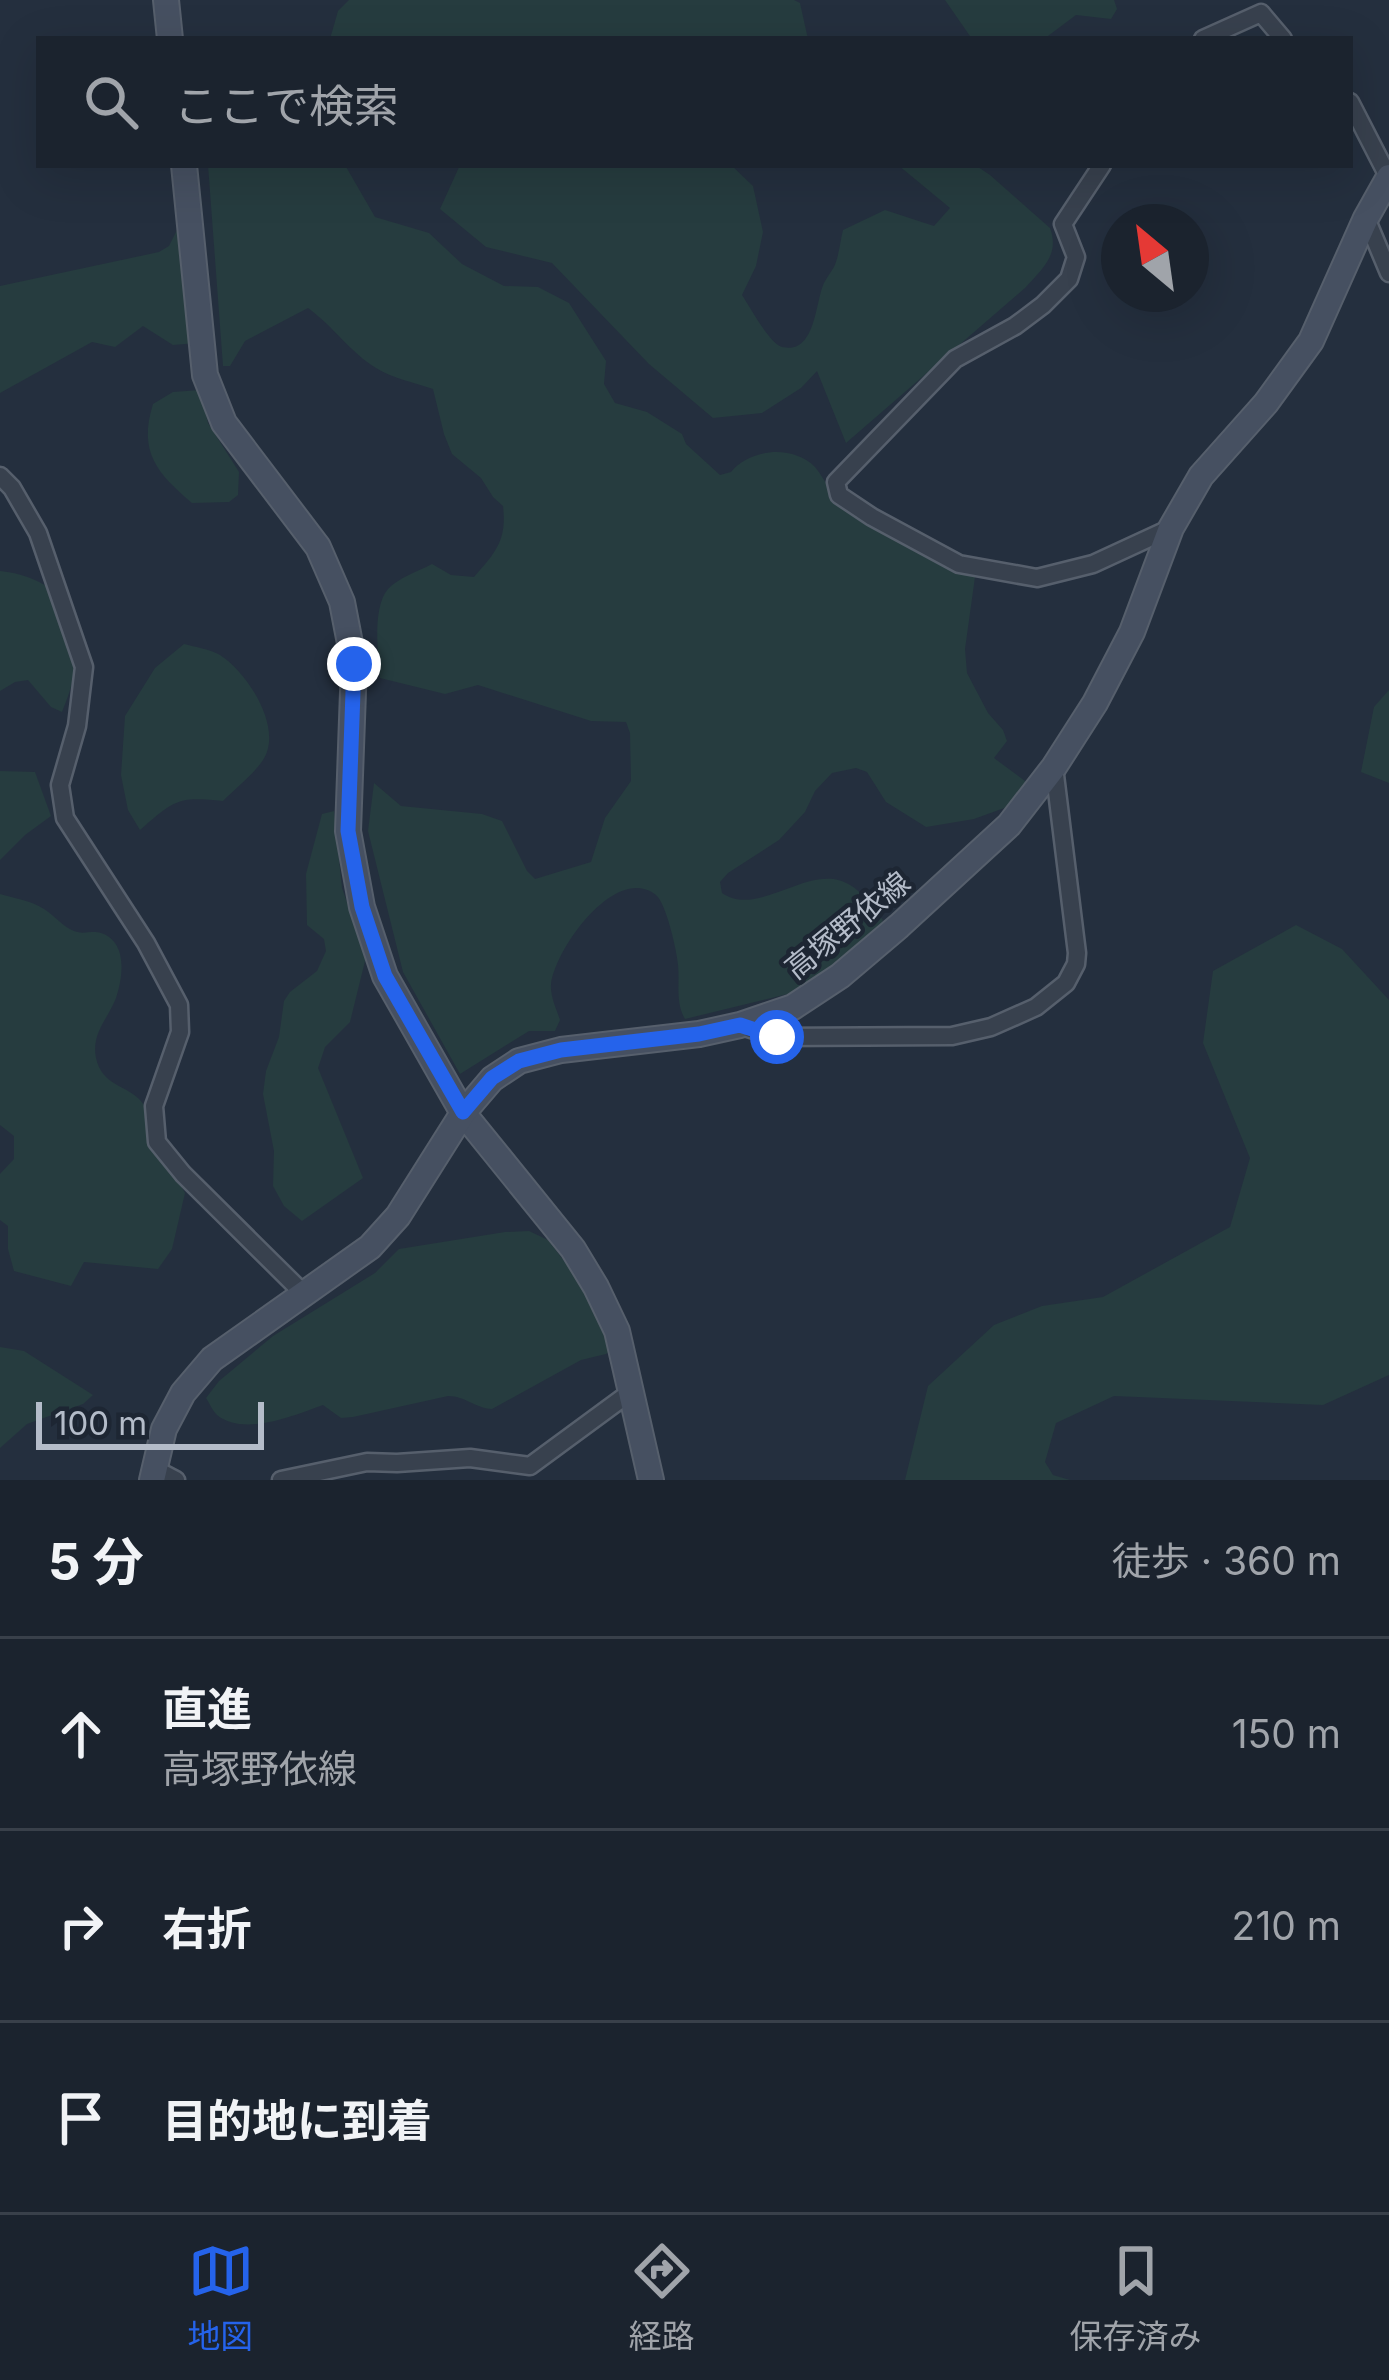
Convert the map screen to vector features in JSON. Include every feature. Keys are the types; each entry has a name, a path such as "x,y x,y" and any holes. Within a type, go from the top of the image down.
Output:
{"main road":[{"path":"166,0 170,36"},
{"path":"184,168 205,375 224,423 318,547 342,602 354,664 348,831 362,907 385,976 463,1112 573,1249 596,1287 617,1331 651,1480"},
{"name":"高塚野依線","path":"161,1476 164,1429 183,1393 212,1359 370,1247 398,1216 463,1112 492,1078 519,1061 561,1050 699,1034 793,1006 840,976 1009,826 1095,703 1132,632 1171,529 1201,476 1266,403 1312,341 1366,218 1389,178"}],"street":[{"path":"1209,36 1261,13 1280,36"},
{"path":"1353,108 1389,178"},
{"path":"1100,168 1063,224 1076,257 1069,279 1015,326 956,359 836,482 839,495 856,507 959,564 1037,578 1093,564 1171,529"},
{"path":"1366,218 1389,273"},
{"path":"0,476 38,533 84,667 77,726 60,784 65,818 146,943 179,1005 180,1032 154,1106 157,1142 304,1294"},
{"path":"740,1025 777,1037 952,1036 991,1027 1056,993 1076,964 1077,952 1054,767"},
{"path":"281,1480 367,1462 470,1458 530,1466 632,1391"}],"green space":[{"path":"349,0 794,0 800,3 807,36 331,36 338,11"},
{"path":"945,0 1114,0 1117,9 1111,19 1076,15 1048,36 970,36"},
{"path":"208,168 347,168 375,217 429,233 462,264 504,286 538,287 569,303 606,361 604,384 615,403 647,412 682,434 686,444 720,475 760,454 795,455 815,467 831,490 858,513 975,577 965,649 967,673 1007,741 994,758 1029,784 1007,807 974,819 926,827 886,802 867,772 856,768 832,773 779,840 728,873 720,882 722,893 752,899 802,883 835,879 855,888 868,901 883,920 878,931 796,992 685,1019 676,949 664,907 656,895 640,888 623,891 589,915 563,952 551,985 560,1020 555,1031 529,1031 460,1074 403,972 368,831 374,783 401,806 482,814 502,821 535,879 591,862 605,818 631,781 630,733 626,722 591,721 478,685 445,694 380,678 378,619 388,589 432,564 451,575 474,577 498,545 503,506 481,478 452,454 433,389 376,368 308,308 245,341 230,366 223,366"},
{"path":"459,168 734,168 753,186 763,232 756,266 742,295 782,347 802,343 808,335 824,283 836,263 843,230 885,210 934,226 950,208 902,168 980,168 1050,228 1053,246 1048,261 1025,288 846,443 817,371 801,388 762,413 713,418 649,364 552,263 486,247 440,209"},
{"path":"178,228 197,343 173,345 143,326 115,347 92,342 0,393 0,286 159,252 169,246"},
{"path":"200,390 208,423 239,472 238,495 229,502 192,503 160,471 150,449 153,404 173,392"},
{"path":"0,571 48,588 73,620 76,663 62,712 51,707 28,680 0,691"},
{"path":"184,644 220,655 241,674 266,717 268,747 259,766 223,801 177,802 140,830 128,810 121,775 125,716 155,668"},
{"path":"1389,690 1389,783 1361,772 1374,707"},
{"path":"0,771 35,772 51,816 0,860"},
{"path":"334,811 342,888 366,957 350,1022 325,1047 318,1068 363,1178 302,1221 284,1206 273,1186 274,1151 263,1094 284,1001 317,971 326,951 324,939 307,925 306,874 322,814"},
{"path":"0,894 39,906 74,931 101,933 116,944 121,971 118,990 98,1034 96,1058 104,1074 144,1105 153,1136 185,1193 172,1249 158,1269 84,1262 71,1286 14,1271 8,1226 0,1220 0,1174 14,1159 14,1136 0,1125"},
{"path":"1296,925 1342,949 1389,1000 1389,1375 1323,1405 1114,1396 1056,1423 1045,1462 1053,1475 1070,1480 905,1480 928,1386 994,1325 1042,1306 1103,1297 1230,1227 1250,1158 1203,1043 1213,971"},
{"path":"529,1231 548,1240 589,1293 615,1347 606,1354 581,1360 492,1409 448,1396 353,1417 341,1418 323,1405 270,1422 241,1424 217,1415 206,1398 219,1381 273,1336 375,1273 399,1249"},
{"path":"0,1347 24,1351 93,1395 83,1404 27,1424 0,1448"}],"route":[{"path":"354,664 348,831 362,907 385,976 463,1112 492,1078 519,1061 561,1050 740,1025 777,1037"}]}
